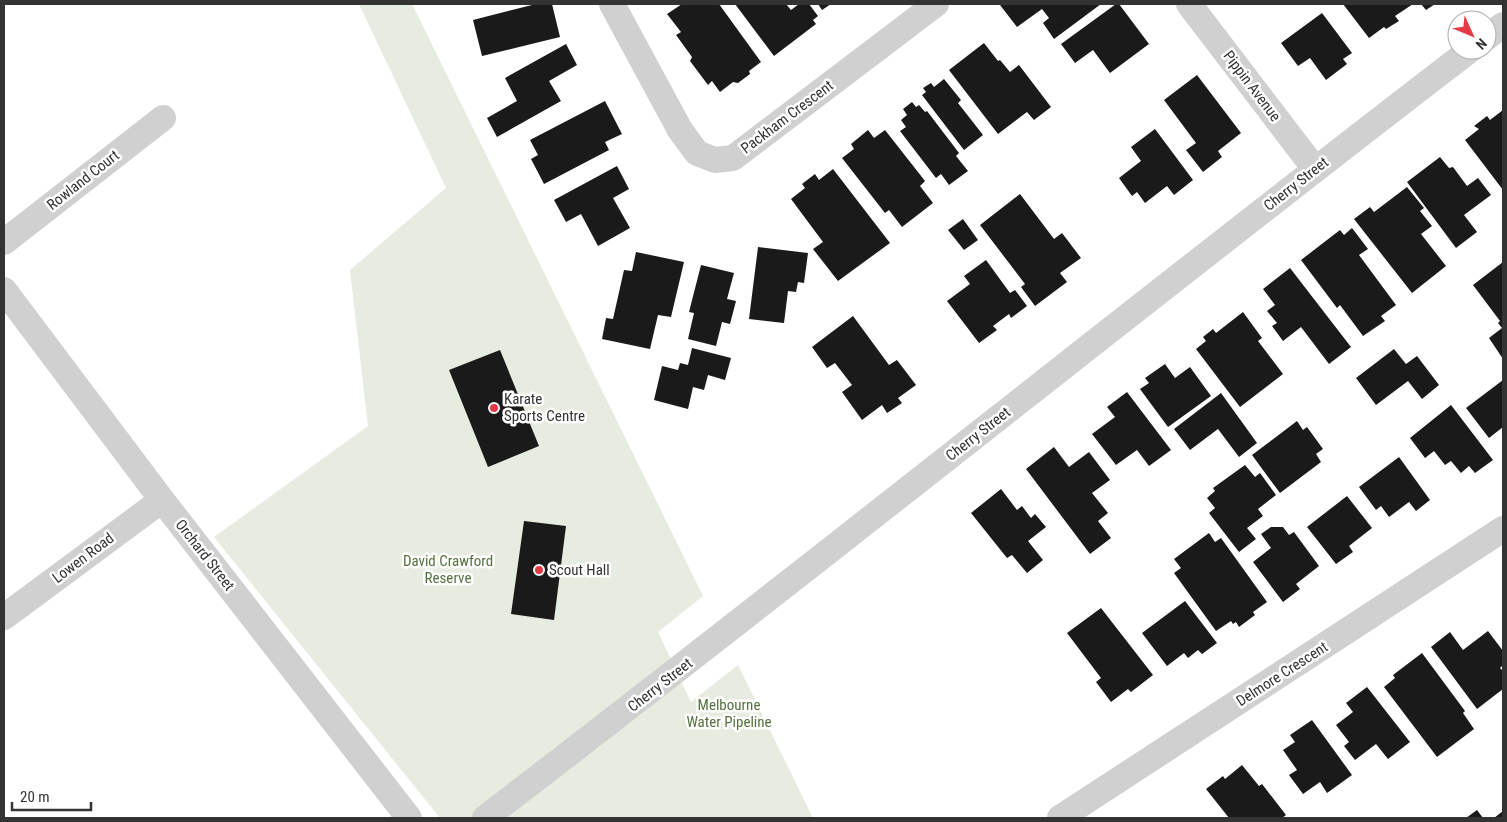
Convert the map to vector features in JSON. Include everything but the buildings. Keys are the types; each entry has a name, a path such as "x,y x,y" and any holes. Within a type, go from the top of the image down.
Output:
{"street":[{"name":"Packham Crescent","path":"612,4 680,130 697,153 715,160 733,158 936,4"},
{"name":"Pippin Avenue","path":"1189,4 1315,169"},
{"name":"Cherry Street","path":"485,818 688,663 1315,169 1457,60"},
{"name":"Rowland Court","path":"4,242 163,118"},
{"name":"Orchard Street","path":"4,290 162,500 409,818"},
{"name":"Lowen Road","path":"4,617 162,500"},
{"name":"Delmore Crescent","path":"1060,818 1503,529"}],"green space":[{"name":"David Crawford Reserve","path":"359,4 412,4 703,596 658,632 691,702 738,665 813,818 440,818 214,537 368,426 350,270 446,188"}],"place":[{"name":"Karate Sports Centre","path":"494,408"},
{"name":"Scout Hall","path":"539,570"}],"park label":[{"name":"Melbourne Water Pipeline","path":"729,714"}]}
